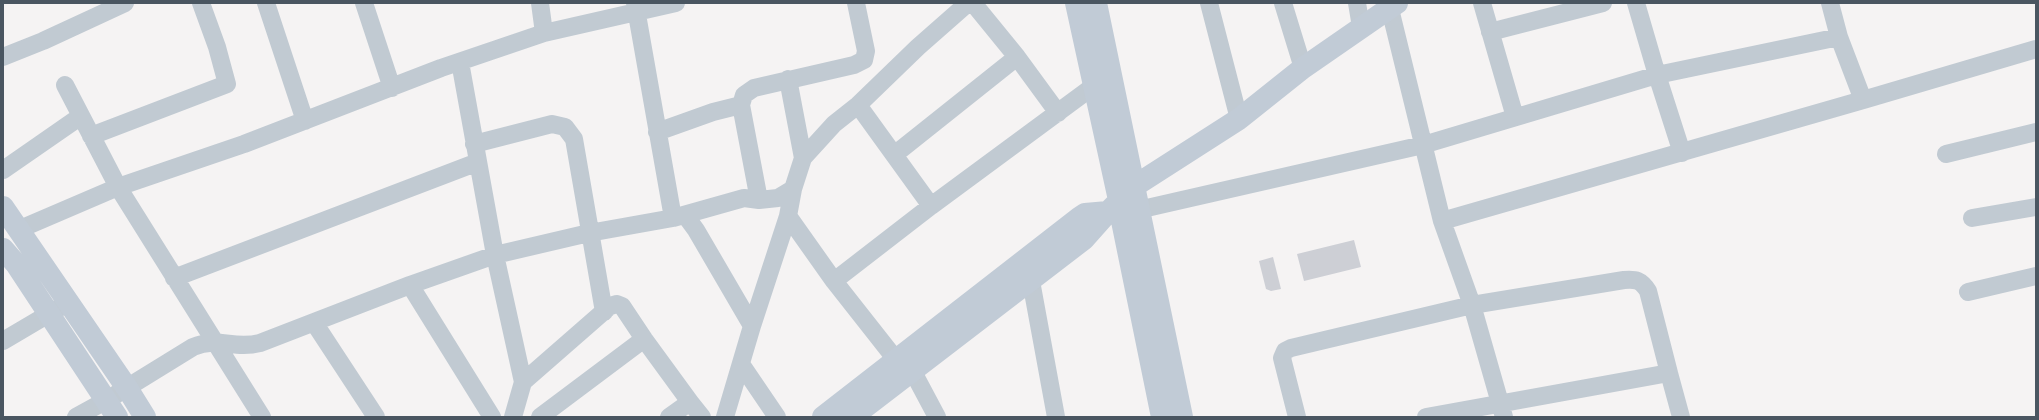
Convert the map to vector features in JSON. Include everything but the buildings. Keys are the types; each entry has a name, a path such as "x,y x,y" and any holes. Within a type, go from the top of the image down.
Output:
{"street":[{"path":"3,57 125,3"},
{"path":"91,136 227,84 217,47 201,3"},
{"path":"266,3 305,121"},
{"path":"364,3 392,88"},
{"path":"540,3 544,33"},
{"path":"20,229 118,187 305,121 460,62 544,33 636,8 676,3"},
{"path":"759,200 741,105 744,95 754,88 854,65 864,60 866,51 856,3"},
{"path":"725,417 752,326 788,216 793,189 803,158 834,124 858,105 918,47 968,3"},
{"path":"972,3 1017,57 1058,113"},
{"path":"1076,3 1120,199 1138,210 1423,145 1656,76 1839,37"},
{"path":"1096,3 1122,222 1162,417"},
{"path":"1210,3 1239,119"},
{"path":"1283,3 1303,68"},
{"path":"1357,3 1361,27"},
{"path":"1482,3 1515,117"},
{"path":"1490,32 1603,3"},
{"path":"1636,3 1656,76 1682,153"},
{"path":"1830,3 1839,37 1863,100"},
{"path":"852,417 905,365 1079,218 1120,199 1239,119 1303,68 1361,27 1394,6 1423,145 1442,221 1472,305 1502,410"},
{"path":"636,8 657,132 679,217 696,230 752,326"},
{"path":"1442,221 1682,153 2036,49"},
{"path":"894,155 1017,57"},
{"path":"460,62 495,255 523,382 513,417"},
{"path":"788,79 803,158"},
{"path":"65,85 118,187 262,417"},
{"path":"834,281 931,206 1095,85"},
{"path":"657,132 713,112 741,105"},
{"path":"858,105 931,206"},
{"path":"3,170 81,116"},
{"path":"474,144 552,124 565,127 574,139 589,233 604,312"},
{"path":"1946,154 2036,132"},
{"path":"174,278 478,162"},
{"path":"76,417 112,409 127,388 193,347 204,342 214,341 248,346 315,324 410,285 495,255 589,233 679,217 744,198 759,200 778,198 793,189"},
{"path":"823,417 905,365 1032,280 1084,239 1120,199"},
{"path":"3,207 20,229 145,417"},
{"path":"1972,218 2036,207"},
{"path":"1138,210 1182,417"},
{"path":"788,216 834,281 905,365 937,417"},
{"path":"3,248 16,264 50,314 112,409"},
{"path":"1968,292 2036,276"},
{"path":"1297,417 1282,367 1282,358 1285,351 1405,320 1472,305 1635,279 1643,283 1648,291 1668,373 1681,417"},
{"path":"1032,280 1056,417"},
{"path":"410,285 492,417"},
{"path":"3,341 69,302"},
{"path":"523,382 610,306 617,304 622,306 644,339 702,417"},
{"path":"315,324 376,417"},
{"path":"540,417 644,339"},
{"path":"741,364 777,417"},
{"path":"1426,417 1502,410 1668,373"},
{"path":"669,417 690,402"}]}
